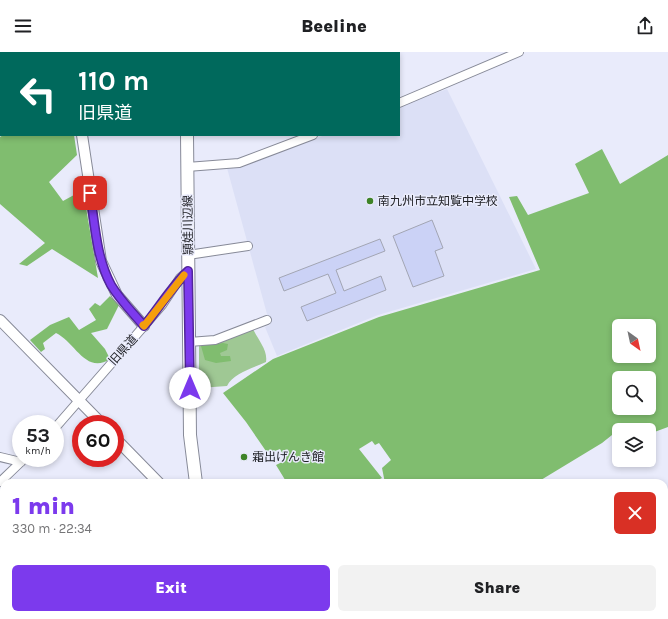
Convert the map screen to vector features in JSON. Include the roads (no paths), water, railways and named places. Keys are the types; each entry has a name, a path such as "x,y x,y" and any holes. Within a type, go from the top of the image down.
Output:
{"main road":[{"name":"頴娃川辺線","path":"187,136 190,435 196,479"}],"street":[{"path":"400,103 519,52"},
{"path":"82,136 101,261 117,294 144,326"},
{"path":"187,166 239,162 310,136"},
{"path":"188,255 248,246"},
{"name":"旧県道","path":"64,418 144,326 180,278 188,271"},
{"path":"0,320 93,415"},
{"path":"189,342 215,340 267,320"},
{"path":"124,447 155,479"},
{"path":"0,457 12,459"},
{"path":"3,479 16,467"}],"place":[{"name":"南九州市立知覧中学校","path":"370,201"},
{"name":"霜出げんき館","path":"244,457"}]}
